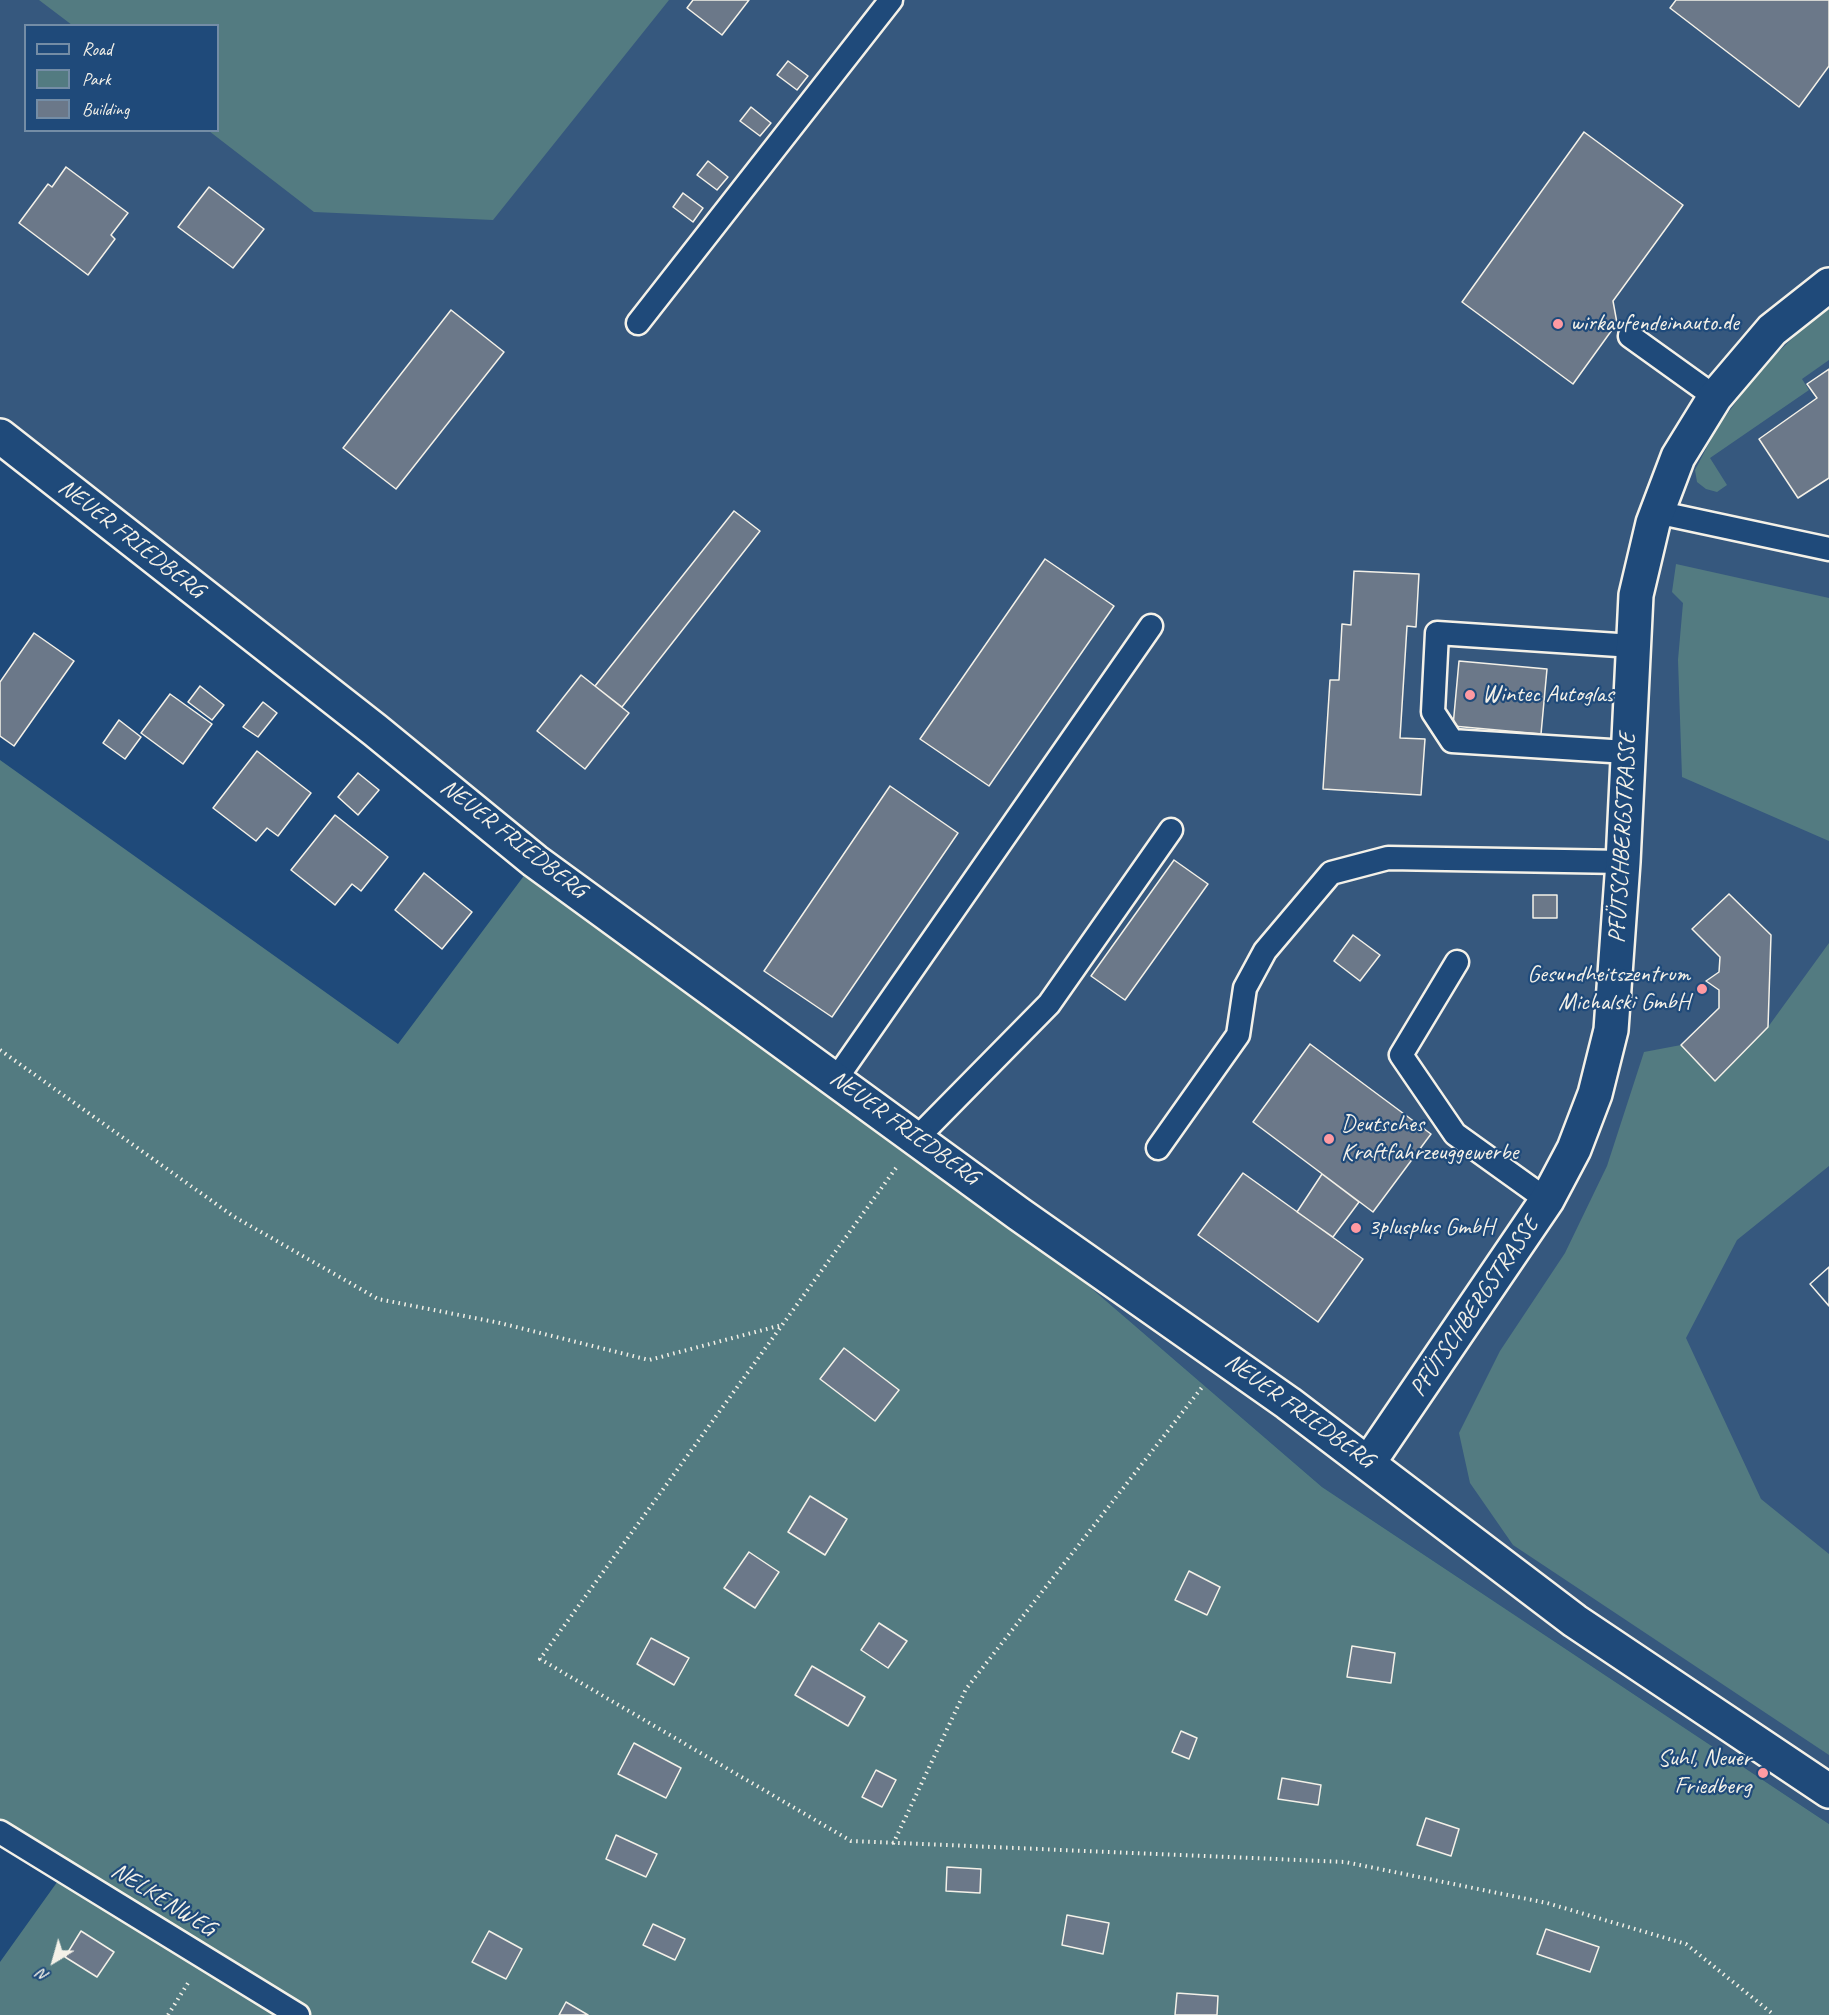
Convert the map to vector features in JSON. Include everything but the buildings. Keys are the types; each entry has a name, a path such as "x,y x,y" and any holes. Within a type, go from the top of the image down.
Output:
{"street":[{"name":"PFÜTSCHBERGSTRASSE","path":"1369,1462 1547,1200 1574,1149 1595,1094 1611,1030 1623,862 1636,595 1656,513 1678,457 1715,397 1772,330 1829,285"},
{"name":"NEUER FRIEDBERG","path":"0,436 375,730 535,861 918,1138 1019,1214 1225,1357 1369,1462 1575,1621 1829,1791"}],"lane":[{"path":"638,323 891,0"},
{"path":"1630,336 1715,397"},
{"path":"1656,513 1829,549"},
{"path":"836,1079 1151,627"},
{"path":"1627,753 1452,741 1433,712 1437,633 1633,646"},
{"path":"918,1138 1049,1004 1172,830"},
{"path":"1158,1148 1238,1035 1245,988 1265,951 1331,873 1388,858 1623,862"},
{"path":"1457,962 1401,1055 1455,1134 1547,1200"},
{"name":"NELKENWEG","path":"0,1832 298,2015"}],"path":[{"path":"0,1050 233,1216 378,1299 500,1323 649,1360 782,1325"},
{"path":"918,1138 540,1659 851,1840 893,1844 1345,1862 1547,1903 1686,1944 1774,2015"},
{"path":"893,1844 966,1689 1091,1533 1225,1357"},
{"path":"168,2015 204,1957"}],"shaded area":[{"path":"0,0 1829,0 1829,1824 1322,1487 917,1138 0,436"}],"green space":[{"path":"39,0 669,0 493,220 314,212 210,132 219,132 219,24 71,24"},
{"path":"1829,308 1829,360 1802,379 1809,390 1710,458 1727,485 1717,492 1706,489 1697,482 1695,470 1717,428 1758,372 1806,325"},
{"path":"1676,564 1829,598 1829,841 1682,777 1678,660 1683,603 1672,592"},
{"path":"0,760 398,1044 535,861 917,1138 1322,1487 1829,1824 1829,2015 0,2015 0,1962 65,1871 0,1832"},
{"path":"1829,943 1829,1166 1737,1240 1686,1338 1761,1499 1829,1554 1829,1755 1513,1545 1470,1483 1459,1433 1500,1351 1565,1253 1607,1166 1644,1052 1681,1045 1716,1080 1768,1027"}],"place":[{"name":"wirkaufendeinauto.de","path":"1558,324"},
{"name":"Wintec Autoglas","path":"1470,695"},
{"name":"Gesundheitszentrum Michalski GmbH","path":"1702,989"},
{"name":"Deutsches Kraftfahrzeuggewerbe","path":"1329,1139"},
{"name":"3plusplus GmbH","path":"1356,1228"},
{"name":"Suhl, Neuer Friedberg","path":"1763,1773"}]}
